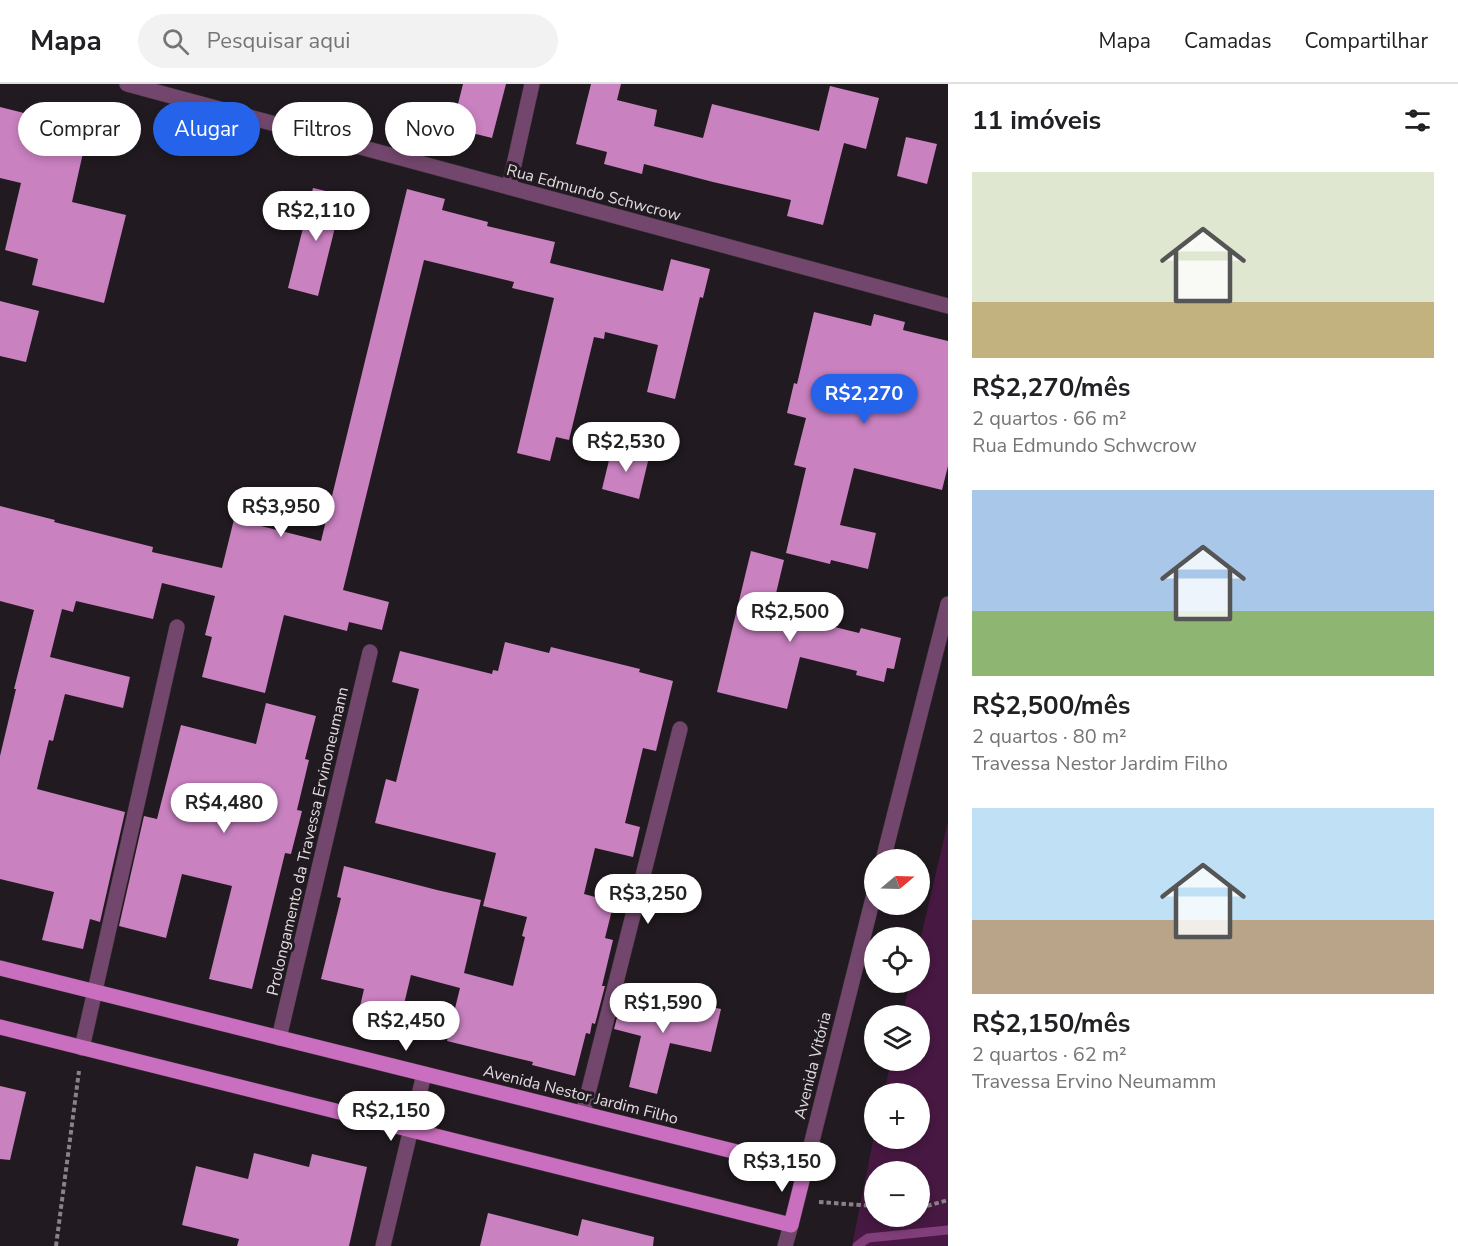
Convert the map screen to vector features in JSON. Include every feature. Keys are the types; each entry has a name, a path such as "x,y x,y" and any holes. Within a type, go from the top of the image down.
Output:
{"main road":[{"name":"Avenida Nestor Jardim Filho","path":"0,968 805,1169"},
{"path":"0,1027 791,1225"},
{"name":"Avenida Vitória","path":"791,1225 805,1169"}],"street":[{"name":"Rua Edmundo Schwcrow","path":"127,84 948,306"},
{"path":"509,188 532,84"},
{"path":"886,849 948,604"},
{"path":"82,1048 177,627"},
{"name":"Prolongamento da Travessa Ervinoneumann","path":"279,1038 369,652"},
{"path":"583,1113 680,729"},
{"name":"Avenida Vitória","path":"805,1169 869,915"},
{"path":"382,1246 424,1074"},
{"name":"Avenida Vitória","path":"786,1246 791,1225"}],"path":[{"path":"56,1246 82,1048"},
{"path":"798,1200 864,1205"},
{"path":"930,1205 948,1200"}],"shaded area":[{"path":"948,821 948,1246 852,1246 864,1186 864,1227 930,1227 930,1161 869,1161 871,1149 930,1149 930,1083 886,1083 889,1071 930,1071 930,1005 904,1005 908,993 930,993 930,927 923,927 926,915 930,915 930,898"}],"building":[{"path":"463,84 506,84 492,138 476,134 476,102 458,102"},
{"path":"591,84 621,84 617,100 657,110 654,126 703,138 712,104 819,131 830,86 879,98 866,149 844,143 823,225 787,216 791,200 644,164 642,174 604,164 607,152 576,144"},
{"path":"0,107 18,112 18,156 82,156 72,202 126,215 104,303 32,285 38,259 5,250 21,183 0,178"},
{"path":"906,137 937,144 927,184 897,176"},
{"path":"313,188 343,195 318,296 288,288"},
{"path":"407,189 445,199 442,210 488,222 487,226 555,242 550,263 663,291 671,259 710,269 703,298 700,297 675,399 647,392 658,345 605,332 604,339 594,337 569,440 556,437 550,461 517,453 554,298 512,288 514,282 424,260 343,590 389,602 382,630 349,622 347,631 284,615 265,693 202,677 212,637 205,635 215,596 162,583 153,619 76,601 73,612 62,609 50,657 130,677 123,708 65,694 53,741 49,740 37,789 125,812 100,922 90,919 83,949 42,940 54,892 0,879 0,756 34,610 0,601 0,506 153,547 152,552 222,568 242,487 269,494 261,526 321,541"},
{"path":"0,301 39,311 26,362 0,356"},
{"path":"814,312 871,326 874,314 905,322 903,330 948,341 948,466 942,490 854,468 840,525 876,533 868,569 831,560 830,564 786,553 806,468 794,465 806,418 787,413 794,383 797,384"},
{"path":"612,448 649,457 639,499 602,489"},
{"path":"751,551 784,560 773,606 796,612 794,617 859,633 861,628 901,638 894,669 887,668 884,682 856,675 857,671 800,657 787,709 717,692"},
{"path":"505,642 549,653 551,647 640,669 639,672 673,681 656,751 643,748 625,823 640,827 633,857 595,848 584,894 614,902 605,938 613,940 602,986 605,986 595,1024 592,1023 590,1034 586,1033 575,1076 532,1065 533,1062 447,1041 460,988 411,975 400,1021 359,1011 364,989 321,979 341,898 337,897 344,866 481,900 464,973 513,986 525,937 522,936 527,917 483,906 496,853 375,823 386,779 396,782 419,689 392,682 400,651 492,674 493,670 498,671"},
{"path":"266,703 316,716 305,759 309,760 297,810 302,811 291,854 285,853 252,989 209,979 232,886 182,874 166,938 119,926 144,816 157,819 181,725 256,744"},
{"path":"624,991 692,1009 694,1003 721,1009 711,1052 670,1043 657,1094 629,1087 641,1036 614,1029"},
{"path":"0,1086 26,1092 10,1160 0,1159"},
{"path":"254,1153 309,1167 312,1154 367,1167 349,1246 237,1246 239,1239 182,1225 196,1166 248,1179"},
{"path":"488,1213 578,1236 582,1219 654,1237 653,1246 480,1246"}],"waterway":[{"path":"857,1246 868,1238 948,1230"}]}
